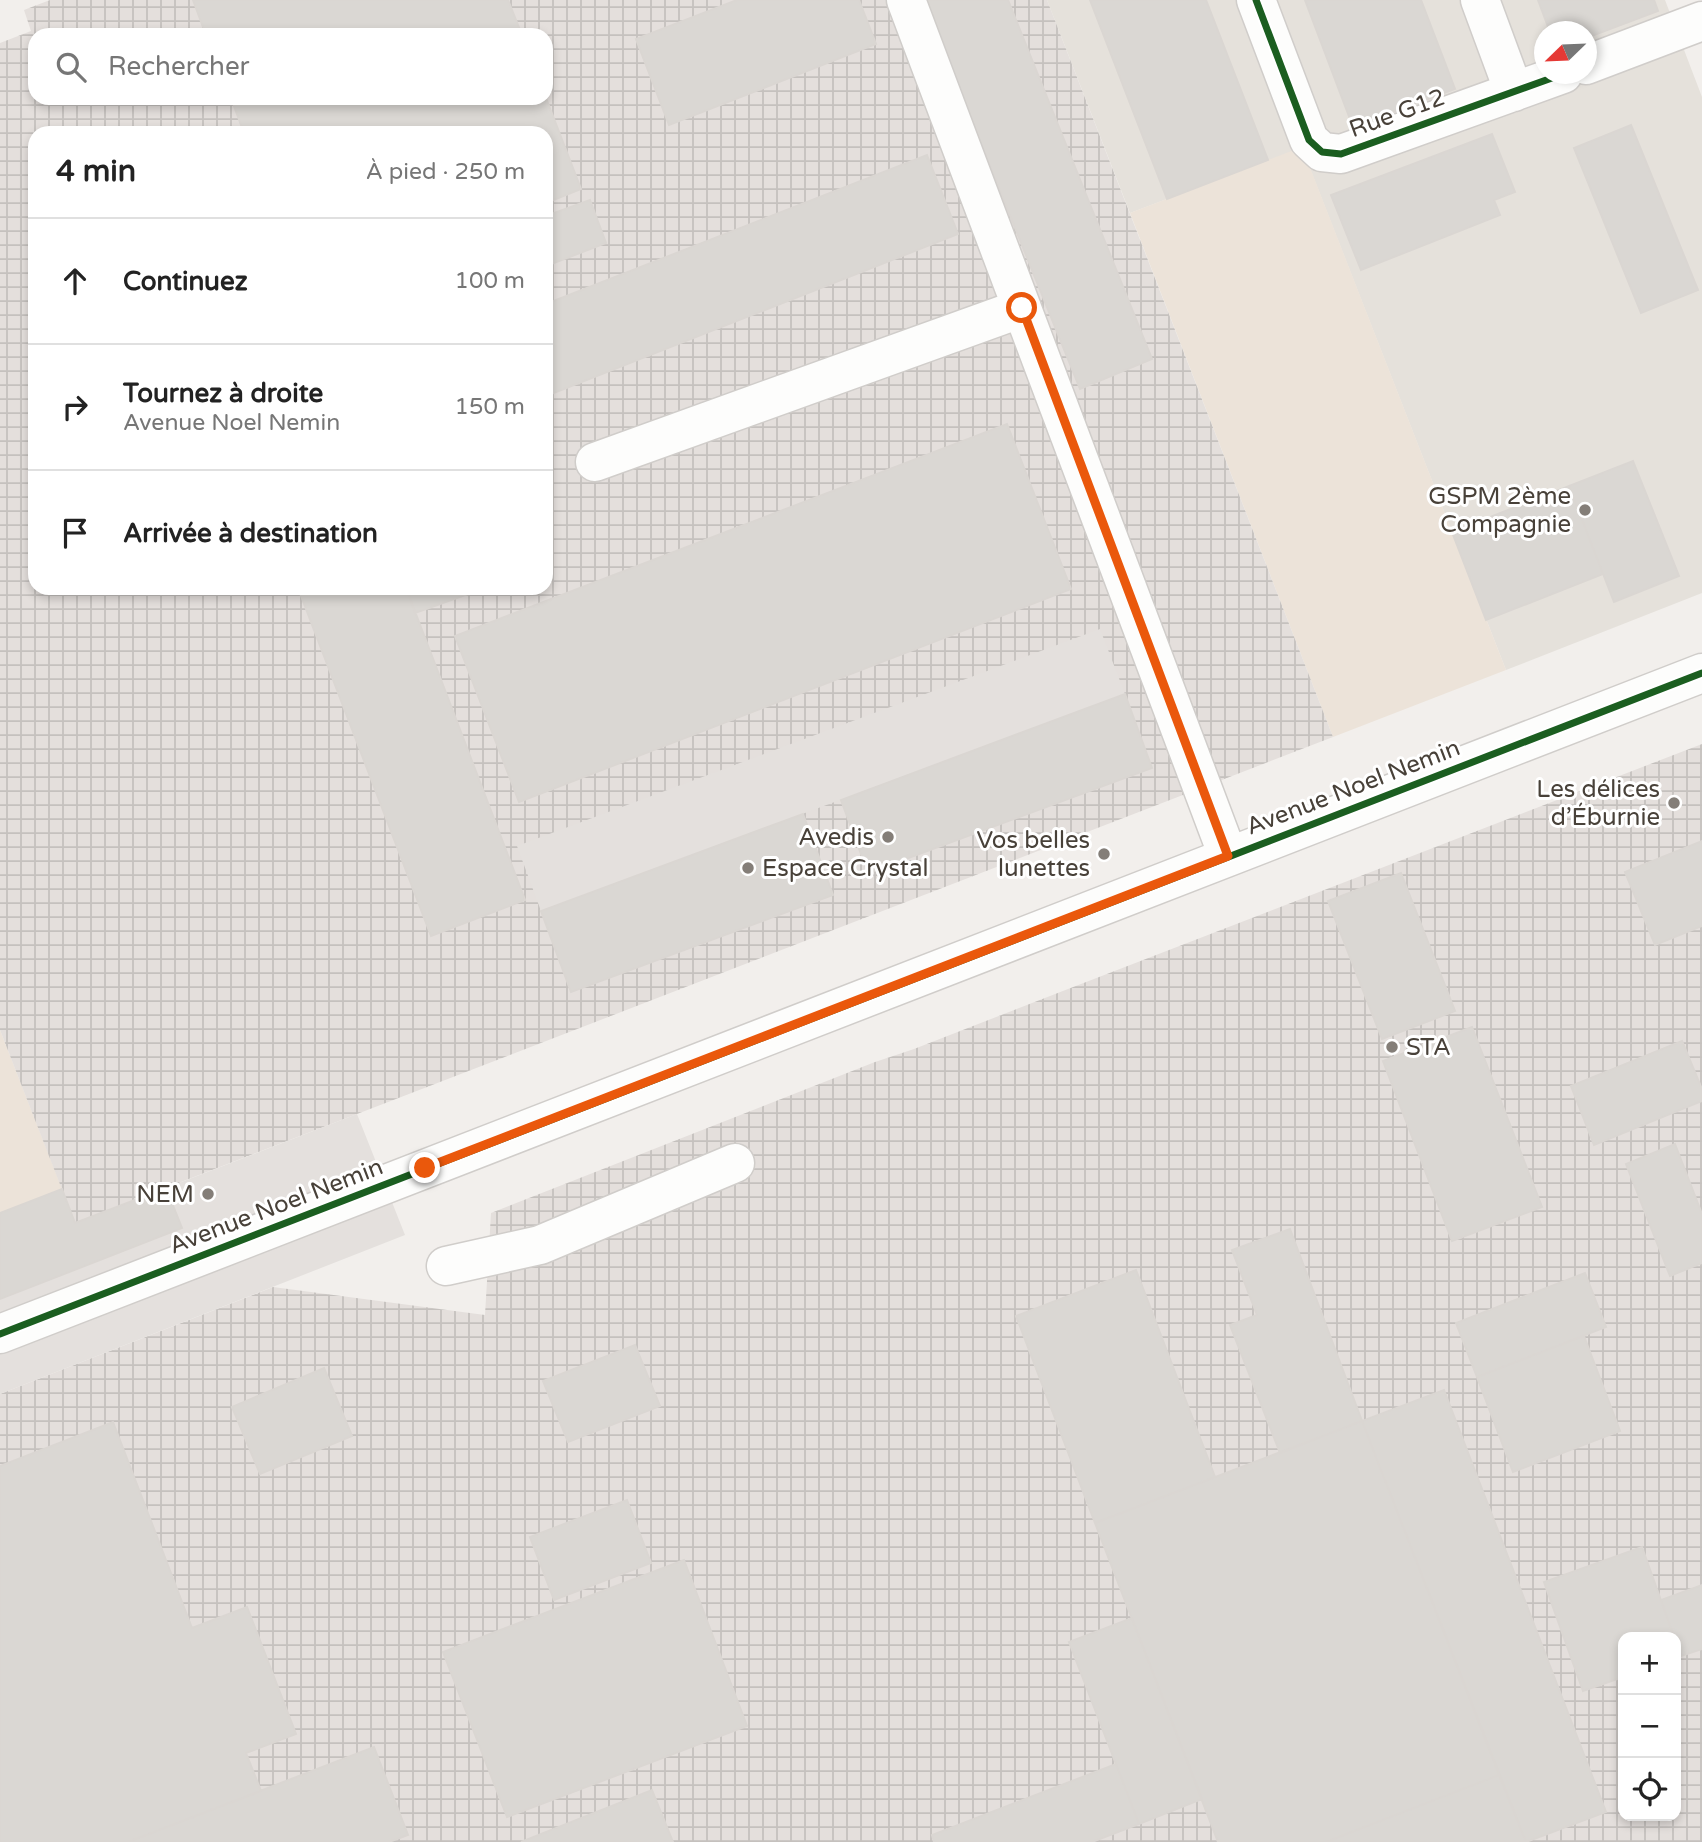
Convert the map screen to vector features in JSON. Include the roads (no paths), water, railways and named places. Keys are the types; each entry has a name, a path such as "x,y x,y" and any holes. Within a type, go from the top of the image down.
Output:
{"street":[{"path":"906,0 1228,856"},
{"name":"Rue G12","path":"1256,0 1309,140 1322,152 1341,154 1536,84"},
{"path":"1480,0 1514,92"},
{"path":"1597,61 1702,21"},
{"path":"595,462 1022,308"},
{"name":"Avenue Noel Nemin","path":"0,1334 1702,673"},
{"path":"446,1266 540,1245 735,1163"}],"place":[{"name":"GSPM 2ème Compagnie","path":"1585,510"},
{"name":"Les délices d’Éburnie","path":"1674,803"},
{"name":"Avedis","path":"888,837"},
{"name":"Vos belles lunettes","path":"1104,854"},
{"name":"Espace Crystal","path":"748,868"},
{"name":"STA","path":"1392,1047"},
{"name":"NEM","path":"208,1194"}]}
